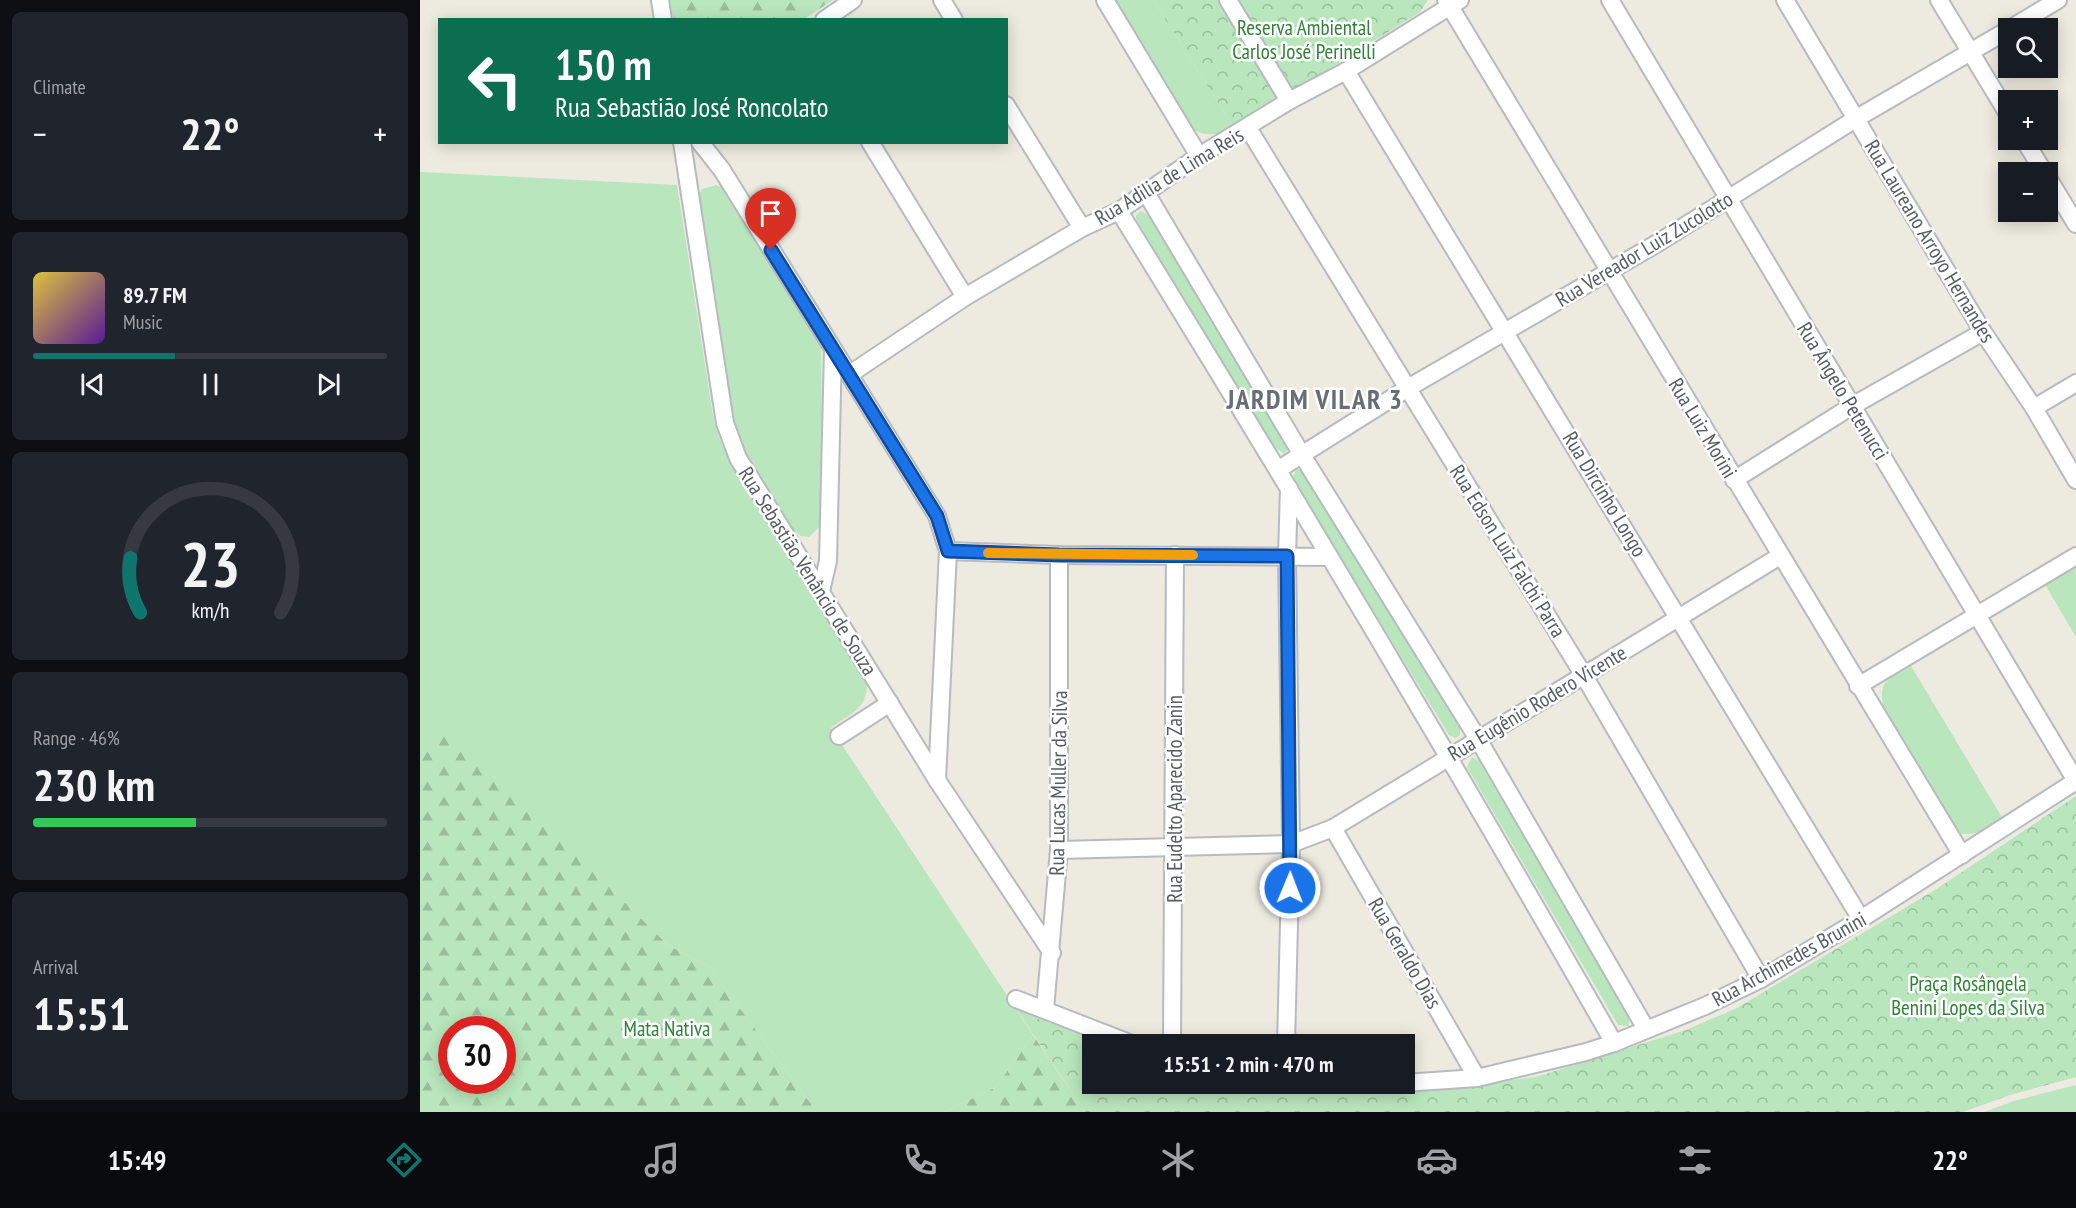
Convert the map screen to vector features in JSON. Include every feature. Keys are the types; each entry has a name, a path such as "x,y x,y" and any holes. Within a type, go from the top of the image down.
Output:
{"street":[{"path":"660,0 663,18"},
{"path":"827,18 853,0"},
{"path":"942,0 953,18"},
{"path":"1105,0 1199,156"},
{"path":"1228,0 1289,101"},
{"name":"Rua Ângelo Petenucci","path":"1610,0 2076,781"},
{"name":"Rua Laureano Arroyo Hernandes","path":"1785,0 1983,332 2034,408 2076,480"},
{"path":"1939,0 1998,98"},
{"name":"Rua Vereador Luiz Zucolotto","path":"2028,18 2058,0"},
{"name":"Rua Adilia de Lima Reis","path":"850,374 965,297 1082,228 1119,211 1199,156 1289,101 1346,71 1452,2"},
{"name":"Rua Luiz Morini","path":"1452,2 1609,272 1962,855"},
{"name":"Rua Vereador Luiz Zucolotto","path":"1279,469 1408,388 1609,272 1857,118 1998,36"},
{"name":"Rua Dircinho Longo","path":"1346,71 1506,330 1861,919"},
{"path":"1008,108 1082,228"},
{"name":"Rua Edson Luiz Falchi Parra","path":"1248,128 1583,674 1761,979"},
{"name":"Rua Sebastião Venâncio de Souza","path":"682,144 725,423 738,458 937,780 1052,953"},
{"path":"702,144 722,170 937,516 948,551 937,780"},
{"path":"871,144 965,297"},
{"path":"1145,191 1302,455 1478,739 1646,1029"},
{"path":"2058,194 2076,224"},
{"path":"1119,211 1279,469 1328,556 1450,755 1614,1043"},
{"path":"1734,480 1852,406 1983,332"},
{"path":"821,591 828,561 832,349"},
{"path":"2034,408 2076,383"},
{"path":"1286,1034 1291,844 1287,556 1289,487"},
{"path":"948,551 1059,555 1328,556"},
{"name":"Rua Lucas Muller da Silva","path":"1045,1009 1052,953 1059,850 1059,555"},
{"name":"Rua Eudelto Aparecido Zanin","path":"1172,1034 1175,555"},
{"name":"Rua Eugênio Rodero Vicente","path":"1059,850 1291,844 1333,828 1780,556"},
{"path":"1858,686 2076,556"},
{"path":"839,736 890,703"},
{"name":"Rua Archimedes Brunini","path":"1415,1082 1477,1078 1614,1043 1705,1006 1761,979 1861,919 2076,781"},
{"name":"Rua Geraldo Dias","path":"1333,828 1477,1078"},
{"path":"1016,999 1107,1034"}],"green space":[{"path":"670,0 833,0 806,18 673,18"},
{"path":"1116,0 1153,0 1233,126 1223,132 1213,134 1204,134 1193,129"},
{"name":"Reserva Ambiental Carlos José Perinelli","path":"1153,0 1222,0 1274,85 1275,97 1270,103 1233,126"},
{"name":"Reserva Ambiental Carlos José Perinelli","path":"1236,0 1428,0 1420,12 1305,84 1293,88 1284,80"},
{"path":"420,172 677,185 714,422 722,445 867,681 867,691 861,704 831,728 1033,1035 996,1087 944,1112 817,1112 709,967 668,945 448,729 420,747"},
{"path":"717,185 726,190 821,347 823,509 821,525 809,537 801,536 792,529 750,461 734,424 698,196 702,189"},
{"path":"1141,211 1148,215 1287,440 1288,449 1284,454 1273,446 1136,219 1136,215"},
{"path":"1296,469 1305,472 1460,728 1460,735 1456,738 1449,735 1293,479"},
{"path":"2076,561 2076,637 2043,581"},
{"path":"1911,666 2003,819 1983,830 1961,834 1884,712 1883,688 1889,679"},
{"name":"Mata Nativa","path":"448,728 668,945 709,967 817,1112 420,1112 420,747"},
{"path":"1472,757 1479,761 1629,1016 1629,1026 1618,1025 1467,767"},
{"name":"Praça Rosângela Benini Lopes da Silva","path":"2076,796 2076,1077 2010,1095 1963,1112 1085,1112 1015,1007 1039,1019 1082,1034 1082,1094 1415,1094 1415,1091 1536,1077 1686,1030 1737,1008 1935,890"},
{"path":"1033,1035 1085,1112 944,1112 996,1087"},
{"path":"2076,1085 2076,1112 1984,1112 2014,1101"}],"slow traffic":[{"path":"988,553 1193,555"}],"district":[{"name":"JARDIM VILAR 3","path":"1315,399"}],"route":[{"path":"771,250 937,516 948,551 1059,555 1287,556 1290,888"}]}
